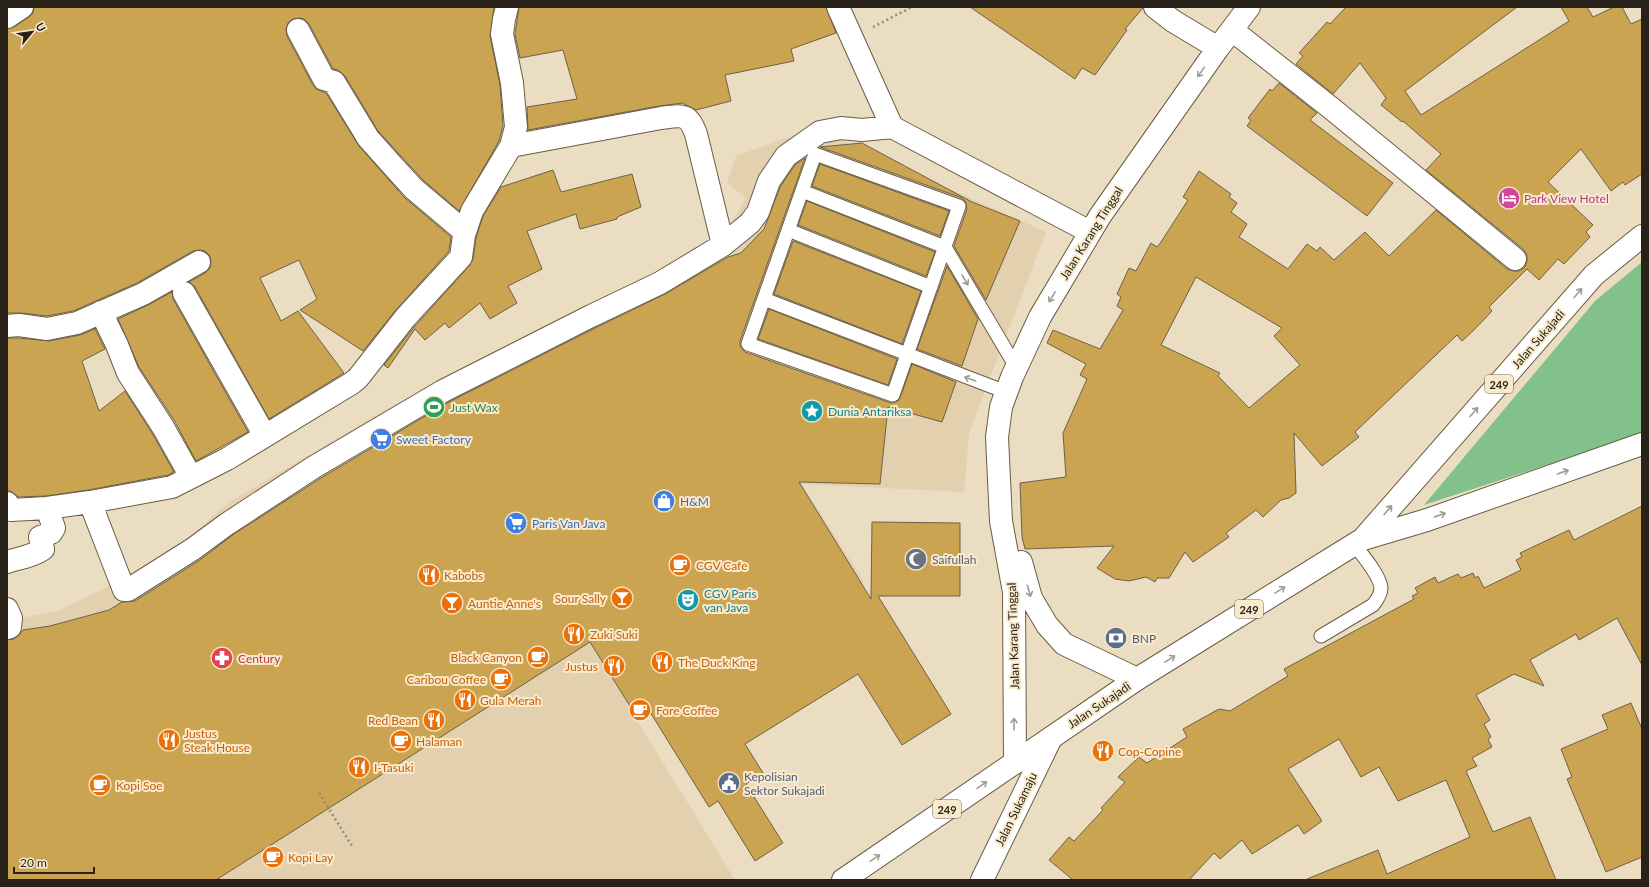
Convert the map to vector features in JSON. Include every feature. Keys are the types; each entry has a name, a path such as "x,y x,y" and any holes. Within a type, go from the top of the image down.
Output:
{"street":[{"path":"7,17 22,7"},
{"path":"7,503 8,508 11,510 47,508 90,502 172,487 227,459 358,378 405,318 461,258 465,232 472,211 511,146 516,127 512,83 502,34 507,7"},
{"path":"838,7 892,127"},
{"path":"1155,7 1173,21 1218,48"},
{"name":"Jalan Karang Tinggal","path":"1015,762 1014,592 1001,520 997,437 1001,407 1016,367 1040,317 1090,232 1218,48 1250,7"},
{"path":"298,30 324,79 334,82 368,138 414,189 465,232"},
{"path":"1232,30 1331,108 1514,259"},
{"path":"511,146 661,118 676,116 686,118 691,122 696,134 723,245"},
{"path":"90,502 124,590 128,590 193,549 227,524 314,467 443,392 591,316 660,283 723,245 750,223 758,212 769,181 786,156 820,132 842,128 862,130 892,127 1090,232"},
{"name":"Jalan Sukajadi","path":"1358,542 1594,275 1642,236"},
{"path":"7,326 18,325 47,329 77,323 143,294 199,262"},
{"path":"184,293 265,436"},
{"path":"101,312 117,345 128,373 163,427 191,477"},
{"name":"Jalan Sukajadi","path":"843,880 1137,679 1358,542 1427,520 1642,444"},
{"name":"Jalan Karang Tinggal","path":"999,486 1031,598 1047,625 1064,644 1137,679"},
{"path":"7,562 21,557 35,555 43,549 40,537 51,533 54,528 47,508"},
{"path":"7,609 11,618 10,627 7,628"},
{"name":"Jalan Sukamaju","path":"982,880 1051,738"}],"lane":[{"path":"815,154 959,206 893,396 748,344 788,230 815,154"},
{"path":"802,191 945,247 1016,367"},
{"path":"788,230 931,287"},
{"path":"764,299 1006,392"},
{"path":"1321,636 1373,605 1379,597 1381,587 1358,542"}],"path":[{"path":"852,38 912,7"},
{"path":"319,793 352,846"}],"shaded area":[{"name":"Paris Van Java","path":"814,128 1046,232 969,433 964,492 802,484 864,582 638,722 735,880 7,880 7,621 60,610 124,579 182,544 231,501 383,411 648,282 729,227 746,198 727,183 736,156"}],"green space":[{"path":"1642,262 1642,434 1424,505 1595,301"}],"building":[{"path":"34,7 494,7 490,36 500,85 503,126 499,141 459,211 423,180 378,131 345,76 338,70 333,69 309,24 304,19 299,18 293,19 288,23 286,29 287,36 313,85 316,89 326,93 359,146 405,198 451,237 449,251 396,310 363,351 300,310 317,299 299,260 260,278 281,321 298,311 344,373 269,419 195,287 189,282 205,273 210,268 210,256 205,251 193,251 137,283 73,311 47,316 7,313 7,29 14,27 29,17 33,13"},
{"path":"519,7 826,7 836,33 791,49 794,61 725,75 731,101 696,110 683,103 659,106 528,130 527,107 577,99 563,50 520,58 515,34"},
{"path":"970,7 1143,8 1125,29 1127,30 1095,75 1082,68 1075,79"},
{"path":"1346,7 1517,7 1405,91 1421,115 1569,21 1561,7 1587,7 1593,17 1614,7 1622,7 1631,24 1642,19 1642,174 1625,185 1623,182 1611,191 1581,149 1548,182 1593,225 1586,232 1590,237 1564,264 1558,259 1539,280 1527,269 1489,307 1492,311 1474,330 1462,341 1457,335 1355,432 1359,437 1322,466 1294,433 1296,493 1289,498 1281,500 1263,517 1256,510 1226,533 1229,537 1193,562 1185,552 1169,578 1157,578 1155,582 1146,577 1129,581 1115,579 1097,568 1114,546 1025,549 1022,537 1020,483 1066,477 1063,433 1087,379 1080,375 1086,364 1047,343 1053,330 1100,349 1123,310 1117,306 1121,297 1117,294 1129,268 1136,271 1151,243 1157,247 1161,242 1188,200 1183,197 1199,171 1231,194 1229,197 1237,203 1231,212 1247,224 1239,237 1288,269 1307,244 1317,251 1320,247 1334,260 1365,232 1389,256 1436,210 1507,269 1519,271 1525,267 1527,255 1523,249 1426,170 1441,154 1403,121 1402,122 1381,105 1386,98 1360,63 1333,94 1296,64 1303,56 1299,53 1327,22 1330,24","holes":["1196,277 1282,328 1274,336 1300,365 1249,408 1218,376 1220,373 1161,345"]},
{"path":"1279,83 1317,113 1310,120 1393,183 1367,216 1247,126 1251,120 1248,118 1270,89 1272,91"},
{"path":"862,143 972,202 1020,221 986,300 954,246 967,209 965,201 962,198 820,147"},
{"name":"Paris Van Java","path":"805,158 740,341 740,346 745,352 891,403 898,401 900,398 912,364 956,382 942,422 888,407 880,484 799,482 871,599 872,522 960,523 960,596 878,596 951,714 902,745 858,674 745,744 763,773 746,784 783,843 755,861 718,801 709,807 650,712 638,719 590,642 216,880 7,880 7,640 14,639 23,630 50,626 109,610 122,602 135,601 200,560 234,534 321,478 449,402 665,294 728,257 741,253 764,229 780,187 795,165"},
{"path":"820,164 949,211 940,236 812,186"},
{"path":"553,170 561,192 632,174 641,207 617,217 617,219 580,229 576,214 527,231 542,269 508,286 517,303 490,319 480,303 449,328 445,323 425,340 415,329 388,368 384,365 415,326 470,265 473,259 476,238 483,216 501,187"},
{"path":"807,201 935,252 926,276 798,225"},
{"path":"793,241 921,291 902,344 774,294"},
{"path":"947,266 978,319 962,366 917,349"},
{"path":"172,292 173,299 248,432 196,461 174,420 139,367 118,319"},
{"path":"769,309 897,359 888,385 758,339"},
{"path":"95,329 105,349 82,361 99,411 125,391 152,433 174,472 168,475 88,490 46,496 18,497 11,491 7,491 7,338 49,341 80,335"},
{"path":"1642,506 1642,665 1617,618 1579,640 1576,634 1530,660 1544,686 1514,674 1476,695 1490,720 1484,724 1491,737 1488,739 1492,747 1472,758 1477,766 1466,771 1493,832 1530,817 1556,880 1307,880 1378,850 1387,874 1470,837 1446,780 1398,801 1379,767 1361,777 1339,739 1288,769 1322,821 1304,834 1298,825 1252,854 1242,840 1220,859 1214,853 1189,880 1073,880 1049,860 1069,837 1074,841 1103,810 1101,808 1125,782 1118,777 1139,757 1147,763 1187,737 1183,729 1219,709 1230,711 1288,676 1284,669 1414,599 1412,596 1418,593 1415,588 1435,577 1438,583 1458,574 1461,578 1473,573 1475,578 1478,576 1484,588 1521,570 1516,560 1522,557 1520,553 1569,530 1574,540"},
{"path":"1631,703 1642,729 1642,857 1606,872 1567,779 1572,777 1561,749 1608,729 1602,715"}],"place":[{"name":"Park View Hotel","path":"1509,198"},
{"name":"Just Wax","path":"434,407"},
{"name":"Dunia Antariksa","path":"812,411"},
{"name":"Sweet Factory","path":"381,439"},
{"name":"H&M","path":"664,501"},
{"name":"Paris Van Java","path":"516,523"},
{"name":"Saifullah","path":"916,559"},
{"name":"CGV Cafe","path":"680,565"},
{"name":"Kabobs","path":"429,575"},
{"name":"Sour Sally","path":"622,598"},
{"name":"CGV Paris van Java","path":"688,600"},
{"name":"Auntie Anne's","path":"452,603"},
{"name":"Zuki Suki","path":"574,634"},
{"name":"BNP","path":"1116,638"},
{"name":"Black Canyon","path":"538,657"},
{"name":"Century","path":"222,658"},
{"name":"The Duck King","path":"662,662"},
{"name":"Justus","path":"614,666"},
{"name":"Caribou Coffee","path":"501,679"},
{"name":"Gula Merah","path":"465,700"},
{"name":"Fore Coffee","path":"640,710"},
{"name":"Red Bean","path":"434,720"},
{"name":"Justus Steak House","path":"169,740"},
{"name":"Halaman","path":"401,741"},
{"name":"Cop-Copine","path":"1103,751"},
{"name":"I-Tasuki","path":"359,767"},
{"name":"Kepolisian Sektor Sukajadi","path":"729,783"},
{"name":"Kopi Soe","path":"100,785"},
{"name":"Kopi Lay","path":"273,857"}]}
